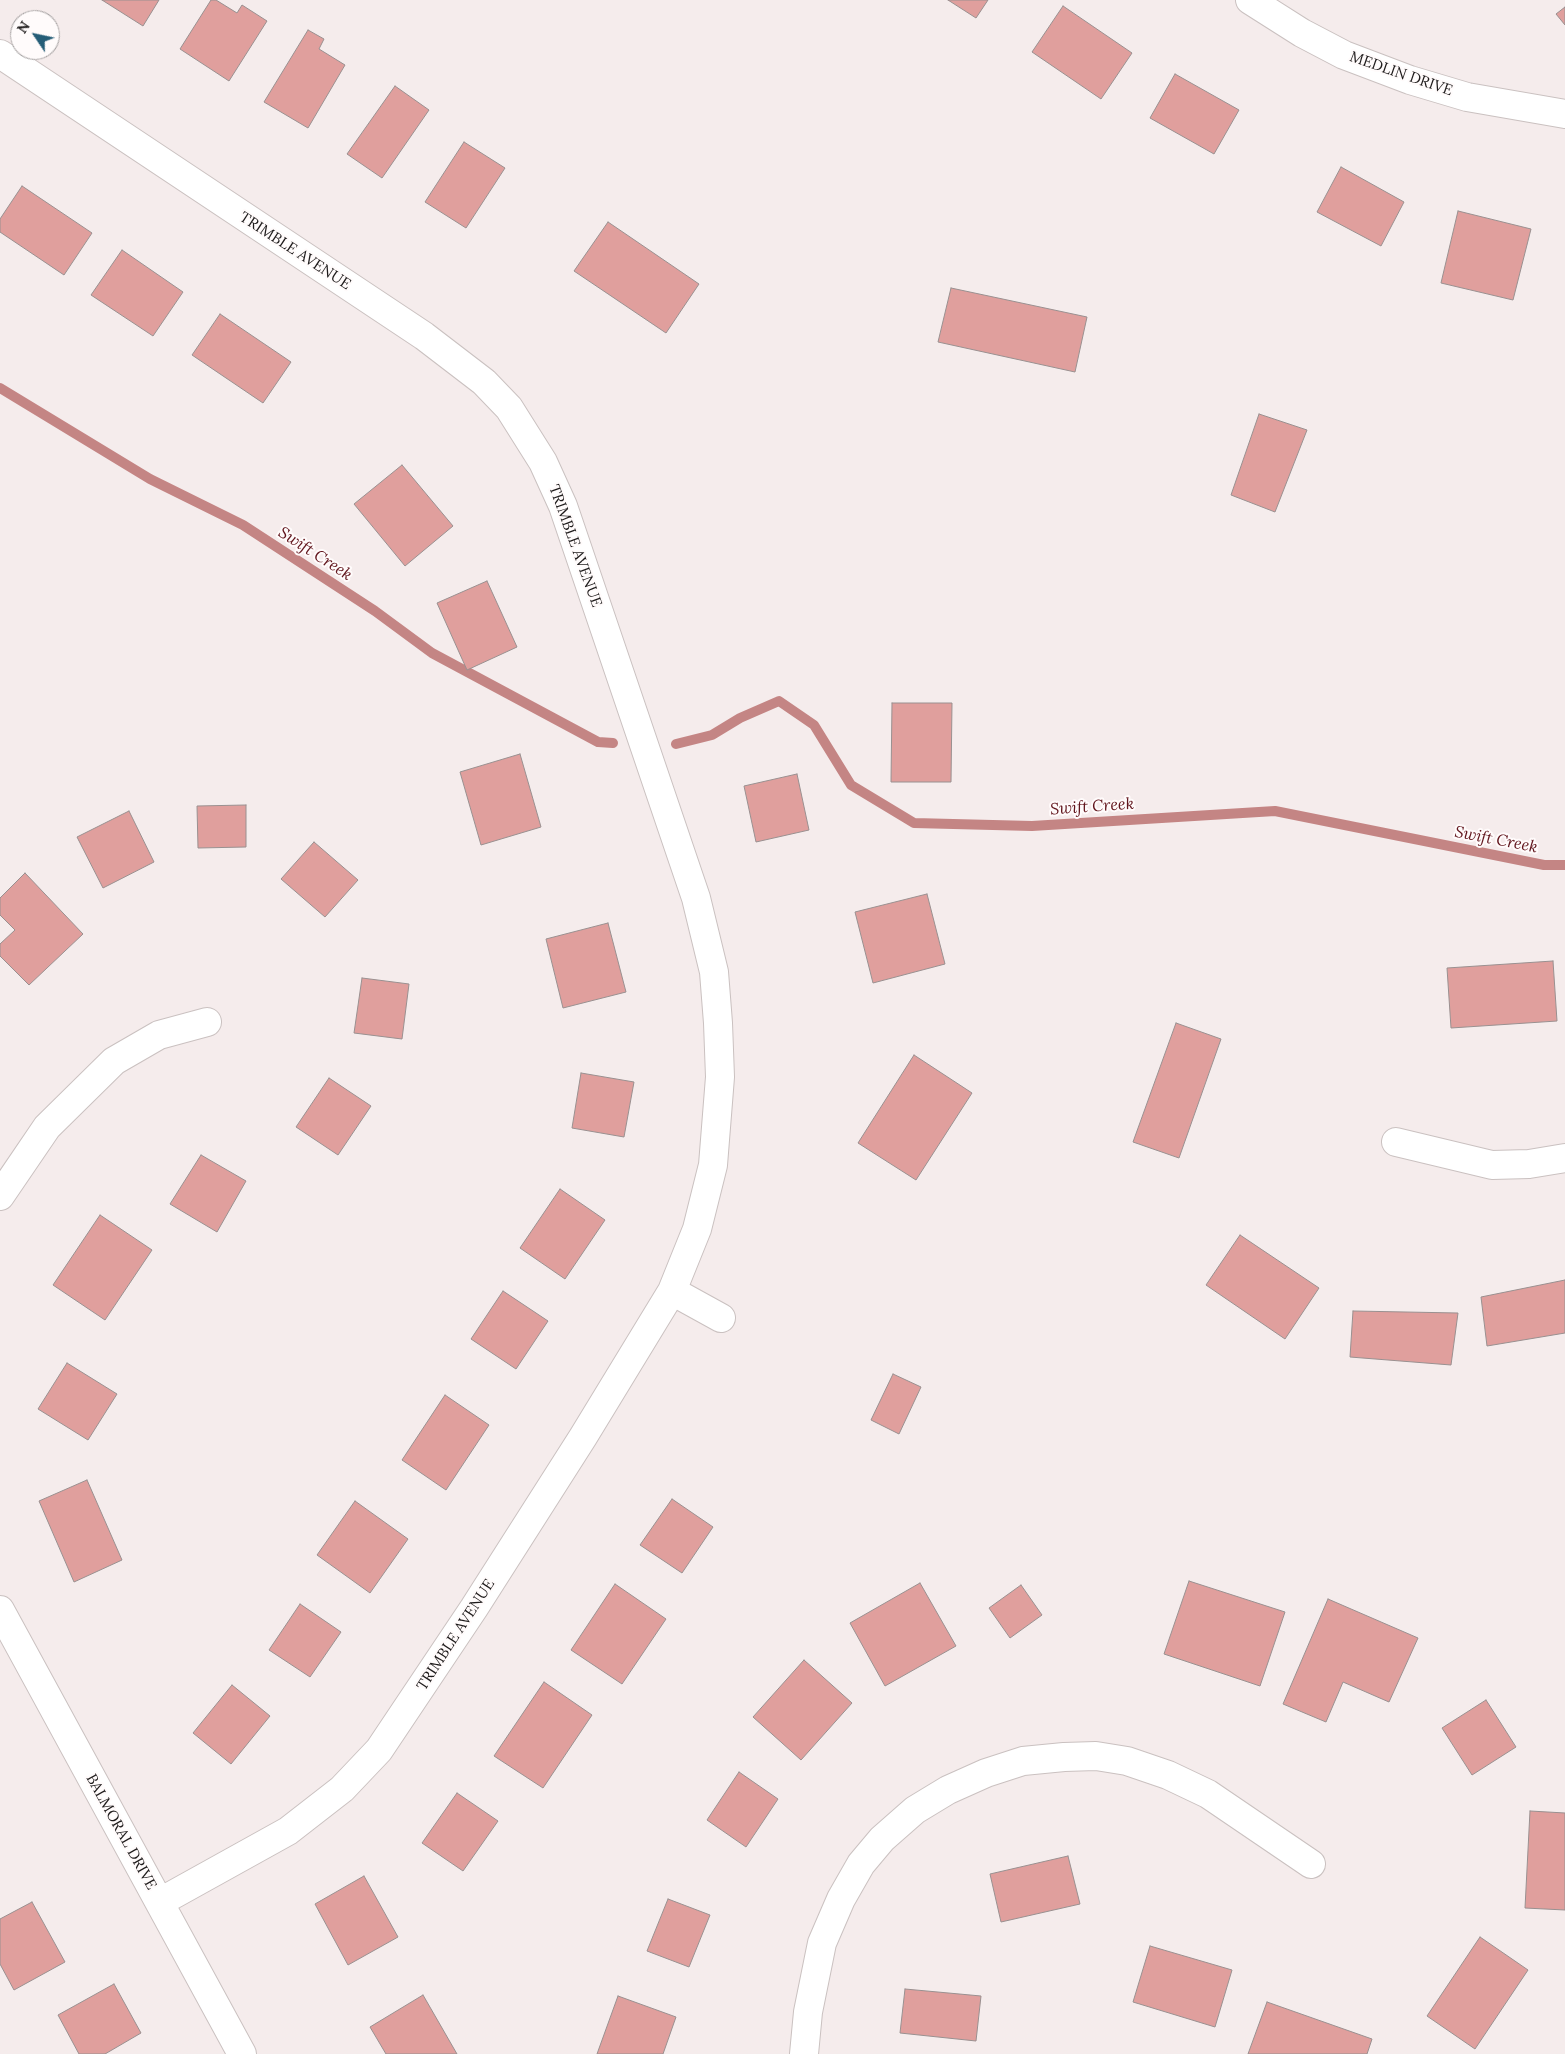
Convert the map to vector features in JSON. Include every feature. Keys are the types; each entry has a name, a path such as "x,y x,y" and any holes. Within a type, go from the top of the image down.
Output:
{"street":[{"name":"MEDLIN DRIVE","path":"1250,0 1302,33 1344,55 1410,80 1467,97 1565,114"},
{"name":"TRIMBLE AVENUE","path":"0,54 424,336 484,382 509,408 543,462 563,506 696,898 714,972 720,1077 713,1165 698,1229 672,1291 645,1339 474,1608 379,1750 342,1789 288,1831 160,1902"},
{"path":"0,1196 47,1127 114,1061 159,1035 206,1022"},
{"path":"1396,1142 1492,1165 1529,1164 1565,1158"},
{"path":"672,1291 721,1318"},
{"name":"BALMORAL DRIVE","path":"0,1610 242,2054"},
{"path":"804,2054 808,2012 822,1943 841,1899 861,1864 882,1839 914,1810 948,1790 986,1773 1023,1761 1064,1756 1096,1756 1127,1761 1168,1775 1208,1794 1311,1864"}],"building":[{"path":"102,0 159,0 143,26"},
{"path":"211,0 216,0 237,13 242,5 267,21 229,81 180,49"},
{"path":"948,0 988,0 976,18"},
{"path":"1063,6 1132,53 1101,99 1032,52"},
{"path":"1565,7 1565,25 1556,14"},
{"path":"308,30 324,39 319,49 345,65 308,128 264,102"},
{"path":"1175,74 1239,110 1214,154 1150,118"},
{"path":"395,86 429,110 382,178 347,154"},
{"path":"464,142 505,168 466,228 425,202"},
{"path":"1341,167 1404,202 1381,246 1317,212"},
{"path":"22,186 92,233 64,275 0,232 0,219"},
{"path":"1458,211 1531,229 1513,300 1441,283"},
{"path":"608,222 699,284 666,333 574,271"},
{"path":"122,250 183,292 153,336 91,295"},
{"path":"951,288 1087,317 1075,372 938,342"},
{"path":"220,314 291,362 263,403 192,355"},
{"path":"1259,414 1307,430 1275,512 1231,495"},
{"path":"402,465 453,526 405,566 354,504"},
{"path":"487,581 517,647 467,670 437,603"},
{"path":"892,703 952,703 951,782 891,782"},
{"path":"520,754 541,827 481,845 460,772"},
{"path":"797,774 809,830 756,842 744,786"},
{"path":"246,805 246,847 198,848 197,806"},
{"path":"129,811 154,862 103,888 77,837"},
{"path":"314,842 358,880 325,917 281,879"},
{"path":"25,873 83,934 29,985 0,956 0,944 15,930 0,915 0,898"},
{"path":"927,894 945,964 873,983 855,912"},
{"path":"608,923 626,992 563,1008 546,939"},
{"path":"1553,961 1557,1021 1451,1028 1447,968"},
{"path":"362,978 409,984 402,1039 354,1033"},
{"path":"1176,1023 1221,1039 1179,1158 1133,1142"},
{"path":"914,1055 972,1093 916,1180 858,1143"},
{"path":"581,1073 634,1082 624,1137 572,1128"},
{"path":"329,1078 371,1106 338,1155 296,1127"},
{"path":"201,1155 246,1181 217,1232 170,1204"},
{"path":"560,1189 605,1220 565,1279 520,1248"},
{"path":"100,1215 152,1250 105,1320 53,1285"},
{"path":"1240,1235 1319,1288 1285,1339 1206,1285"},
{"path":"1565,1280 1565,1333 1487,1346 1481,1297"},
{"path":"503,1291 548,1321 516,1369 471,1339"},
{"path":"1353,1311 1458,1313 1451,1365 1350,1357"},
{"path":"67,1363 117,1394 88,1440 38,1409"},
{"path":"893,1374 921,1387 899,1434 871,1420"},
{"path":"445,1395 489,1425 446,1490 402,1460"},
{"path":"87,1480 122,1560 74,1582 39,1501"},
{"path":"672,1499 713,1527 682,1573 640,1545"},
{"path":"355,1501 408,1539 370,1593 317,1555"},
{"path":"1189,1581 1285,1612 1260,1686 1164,1654"},
{"path":"920,1583 956,1646 885,1686 850,1623"},
{"path":"615,1584 666,1619 622,1684 571,1650"},
{"path":"1021,1585 1042,1615 1010,1638 989,1608"},
{"path":"1328,1599 1418,1638 1389,1702 1343,1682 1326,1722 1283,1704"},
{"path":"300,1604 341,1632 310,1677 269,1650"},
{"path":"804,1660 852,1703 801,1760 753,1717"},
{"path":"544,1682 592,1715 543,1788 494,1756"},
{"path":"232,1685 270,1716 231,1764 193,1733"},
{"path":"1486,1700 1516,1747 1472,1775 1442,1728"},
{"path":"739,1772 778,1799 746,1847 707,1820"},
{"path":"457,1793 498,1821 463,1871 422,1843"},
{"path":"1530,1811 1565,1813 1565,1910 1525,1908"},
{"path":"1068,1856 1080,1904 1001,1922 990,1874"},
{"path":"364,1876 398,1937 348,1965 315,1904"},
{"path":"668,1899 710,1915 689,1967 647,1951"},
{"path":"32,1902 65,1962 14,1990 0,1964 0,1919"},
{"path":"1480,1937 1528,1970 1475,2049 1427,2016"},
{"path":"1150,1946 1232,1970 1215,2027 1133,2002"},
{"path":"114,1984 141,2033 105,2054 79,2054 58,2015"},
{"path":"905,1989 981,1996 976,2041 900,2033"},
{"path":"423,1995 457,2054 386,2054 370,2027"},
{"path":"618,1996 676,2017 663,2054 597,2054"},
{"path":"1267,2002 1372,2039 1367,2054 1248,2054"}],"waterway":[{"name":"Swift Creek","path":"0,388 150,479 243,525 375,611 432,653 598,742 613,743"},
{"name":"Swift Creek","path":"676,744 712,735 740,718 779,701 814,725 851,785 914,823 1032,826 1275,811 1544,865 1565,865"}]}
